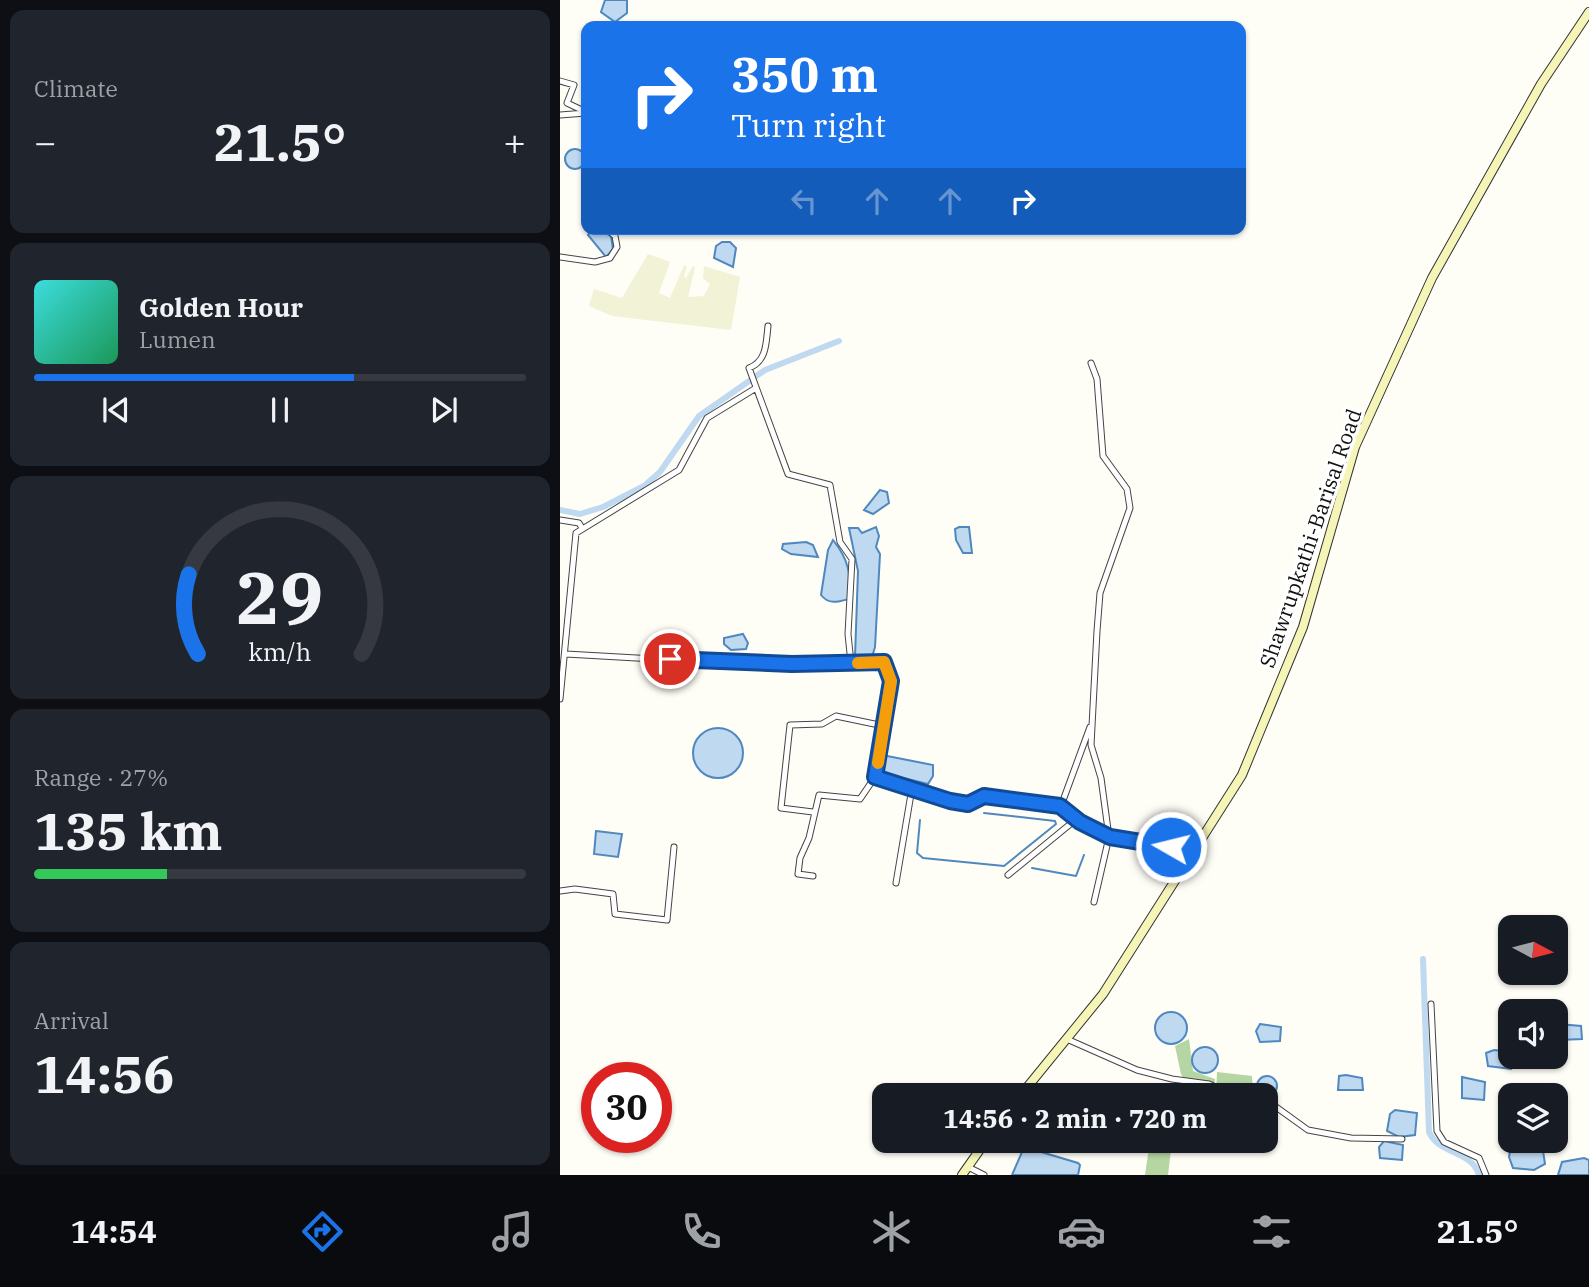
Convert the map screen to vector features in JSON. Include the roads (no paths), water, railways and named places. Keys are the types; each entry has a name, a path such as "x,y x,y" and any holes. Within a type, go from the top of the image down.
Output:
{"main road":[{"name":"Shawrupkathi-Barisal Road","path":"1031,1083 1069,1040 1103,994 1242,775 1303,627 1355,447 1426,290 1541,84 1589,12"},
{"path":"962,1175 978,1153"}],"street":[{"path":"560,81 574,85 567,103 581,110"},
{"path":"560,115 581,113"},
{"path":"560,257 595,262 610,258 617,247 614,235"},
{"path":"768,326 766,351 758,365 749,368 788,474 830,485 840,542 852,559 848,634 851,663"},
{"path":"1091,363 1097,379 1103,456 1127,489 1130,508 1100,593 1091,745 1101,778 1110,837 1094,902"},
{"path":"560,699 576,533 679,470 707,418 756,387"},
{"path":"560,520 579,523 582,528"},
{"path":"566,654 689,661 884,662 891,681 875,777 860,799 818,795 813,812 814,819 800,858 799,874 813,876"},
{"path":"813,812 781,807 790,725 822,724 835,716 884,726"},
{"path":"1060,806 1084,750 1093,717"},
{"path":"875,777 950,801 968,804 984,796 1060,806 1080,822 1110,837 1171,847"},
{"path":"896,883 912,788"},
{"path":"1008,875 1074,821"},
{"path":"560,891 575,889 613,894 615,914 667,919 674,847"},
{"path":"1431,1004 1437,1131 1444,1142 1479,1158 1486,1175"},
{"path":"1069,1040 1137,1070 1204,1083"},
{"path":"1278,1108 1308,1130 1351,1138 1402,1139"},
{"path":"968,1167 984,1175"}],"water":[{"path":"605,0 627,0 627,13 616,21 601,12"},
{"path":"571,150 579,150 581,167 571,168 566,163 566,155"},
{"path":"588,235 611,236 613,249 606,257"},
{"path":"722,242 730,242 736,248 733,267 714,258 716,246"},
{"path":"880,490 887,492 889,503 873,514 864,510"},
{"path":"876,527 879,536 876,547 880,554 875,647 872,657 855,657 858,571 849,528 858,528 862,533"},
{"path":"969,527 972,553 963,553 956,540 955,529"},
{"path":"833,540 846,561 850,582 849,599 834,602 821,595 828,550"},
{"path":"806,542 813,545 818,557 791,554 782,549 783,544"},
{"path":"743,634 748,643 746,649 731,650 724,644 724,638"},
{"path":"718,728 736,735 743,753 736,771 718,778 700,771 693,753 700,735"},
{"path":"882,755 933,765 933,776 928,784 882,773"},
{"path":"596,831 622,834 618,857 594,854"},
{"path":"1171,1012 1182,1017 1187,1028 1182,1039 1171,1044 1160,1039 1155,1028 1160,1017"},
{"path":"1260,1024 1281,1027 1280,1041 1260,1042 1256,1031"},
{"path":"1568,1025 1581,1026 1582,1039 1568,1040"},
{"path":"1205,1047 1214,1051 1218,1060 1214,1069 1205,1073 1196,1069 1192,1060 1196,1051"},
{"path":"1498,1050 1498,1067 1488,1066 1486,1053"},
{"path":"1267,1076 1276,1083 1258,1083"},
{"path":"1339,1076 1362,1078 1363,1090 1338,1090"},
{"path":"1462,1077 1485,1082 1484,1100 1462,1098"},
{"path":"1395,1110 1417,1113 1415,1135 1399,1137 1387,1131 1390,1114"},
{"path":"1384,1141 1403,1145 1402,1160 1380,1158 1379,1147"},
{"path":"1022,1153 1044,1153 1080,1165 1078,1175 1012,1175"},
{"path":"1510,1153 1543,1153 1545,1164 1534,1170 1513,1168"},
{"path":"1584,1158 1589,1160 1589,1175 1558,1175 1562,1162"}],"waterway":[{"path":"560,510 580,514 603,507 644,486 660,472 699,416 765,370 839,341"},
{"path":"920,820 917,853 923,858 1004,866 1056,824 1055,821 984,813"},
{"path":"1032,868 1076,876 1084,855"},
{"path":"1423,959 1429,1132 1440,1145 1470,1161 1479,1175"}]}
